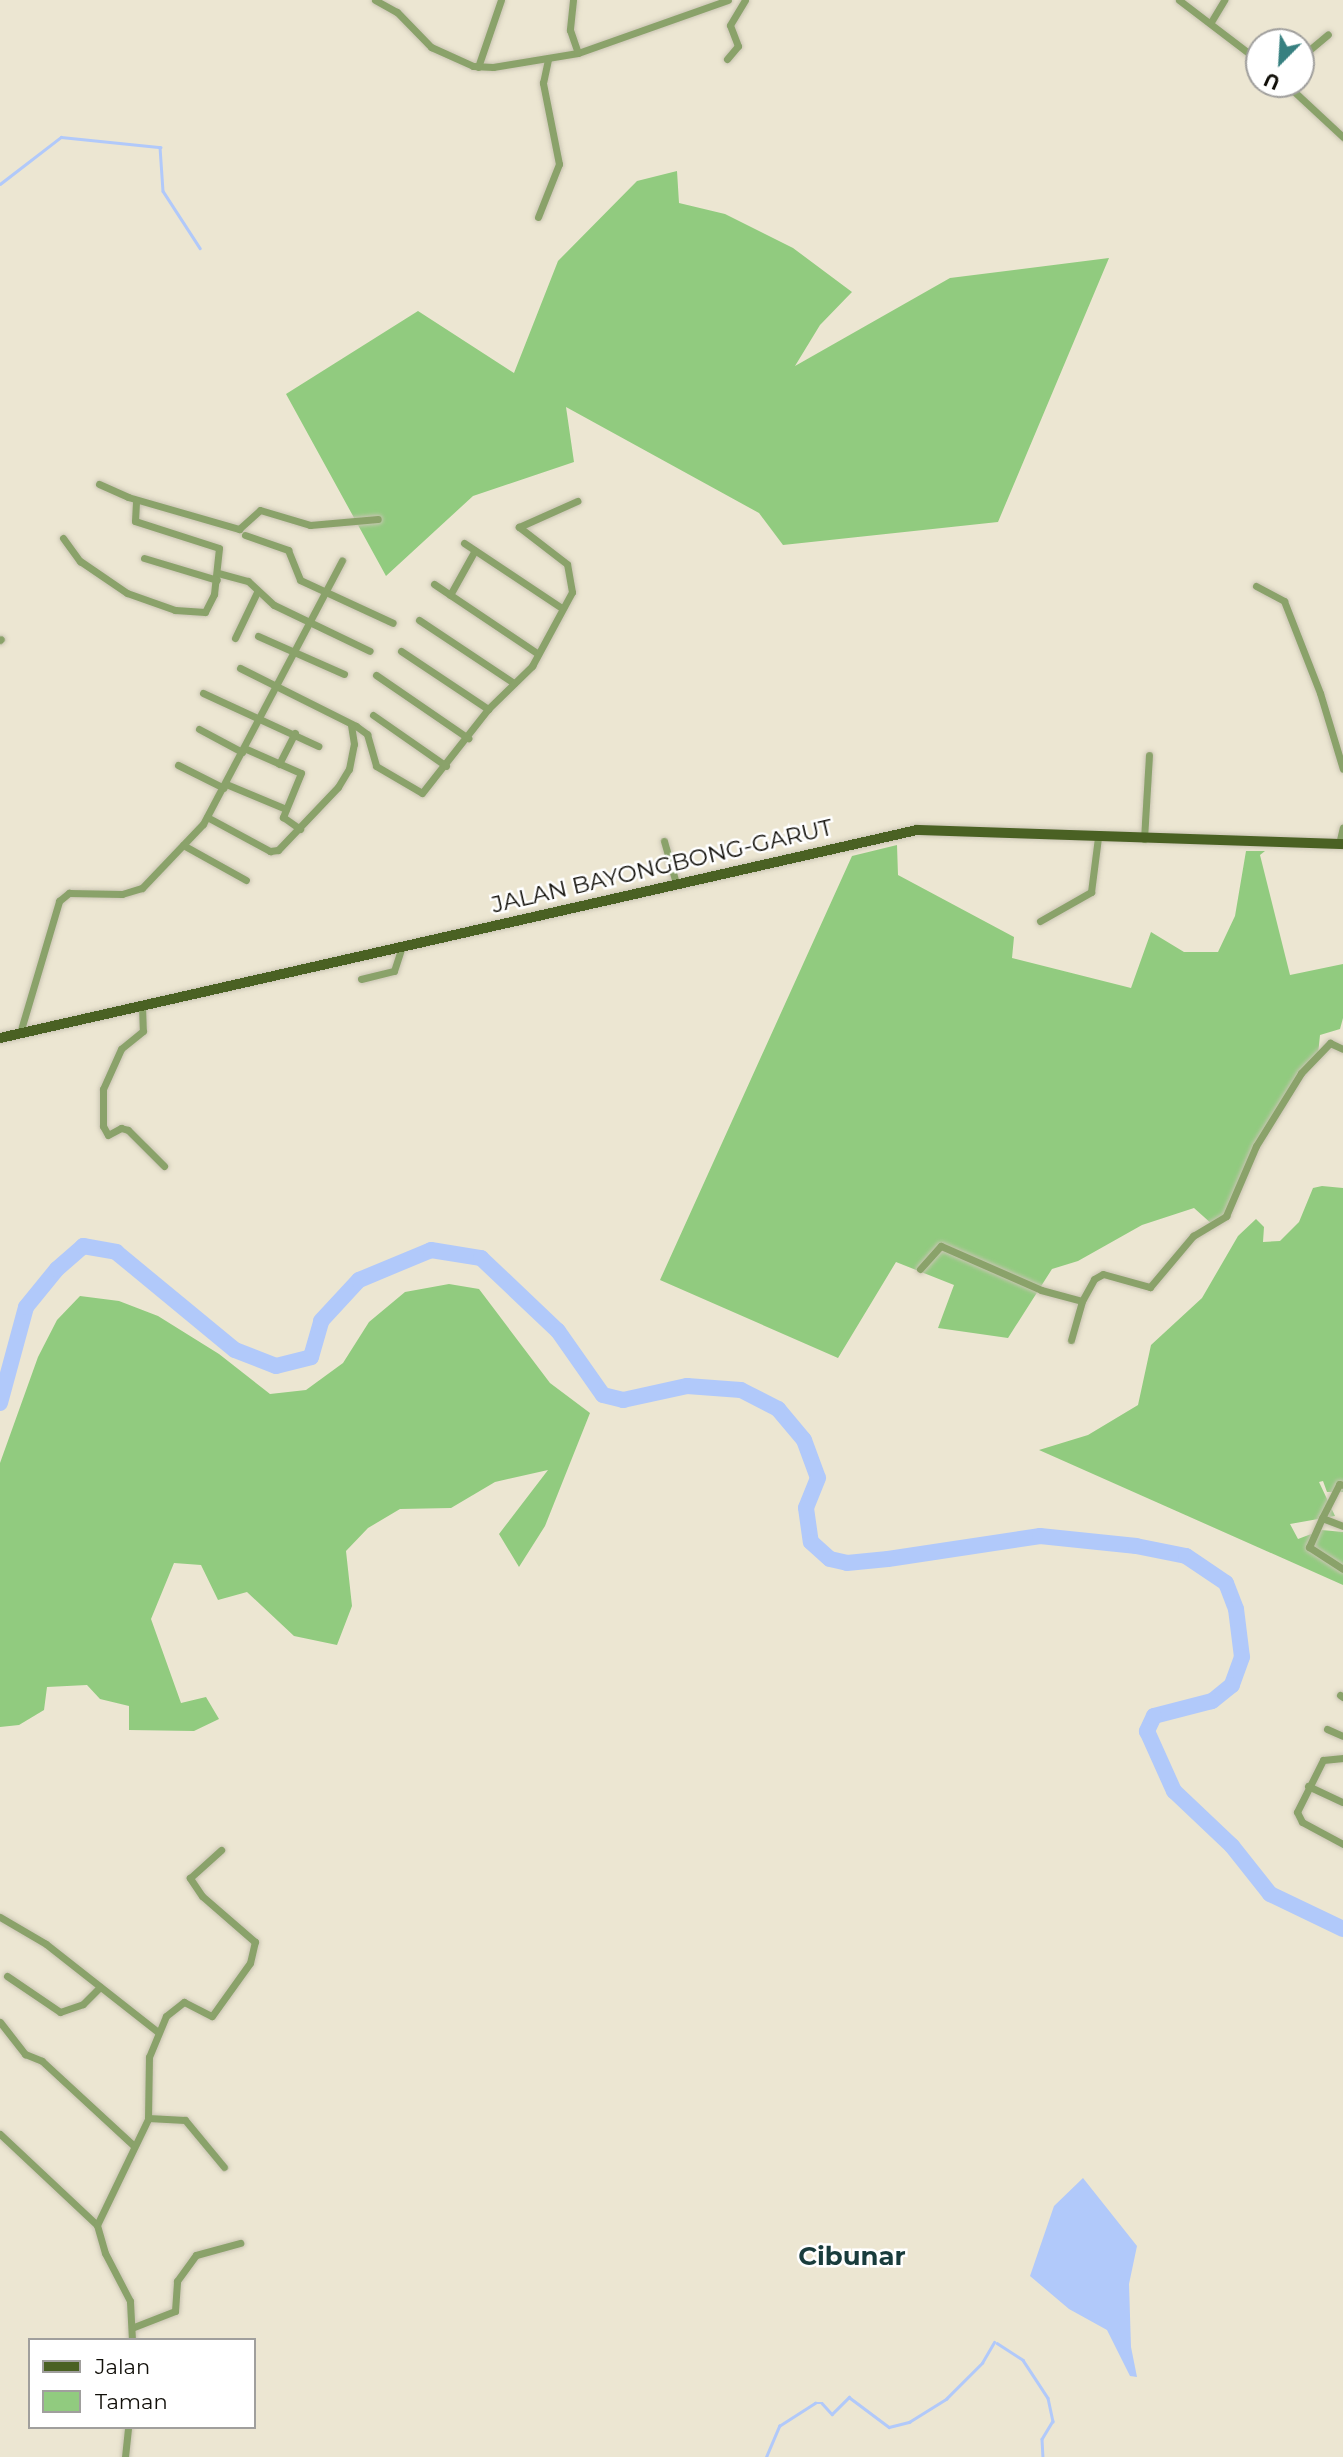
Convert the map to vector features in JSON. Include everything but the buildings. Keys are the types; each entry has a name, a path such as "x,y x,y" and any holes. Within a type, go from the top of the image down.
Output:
{"main road":[{"name":"JALAN BAYONGBONG-GARUT","path":"0,1038 917,830 1341,844"}],"street":[{"path":"375,0 397,12 431,47 478,67 548,59 576,47 728,0"},
{"path":"478,67 501,0"},
{"path":"573,0 576,47"},
{"path":"727,59 738,46 730,25 745,0"},
{"path":"1180,0 1245,50"},
{"path":"1211,22 1224,0"},
{"path":"1315,45 1328,34"},
{"path":"538,217 559,164 543,83 548,59"},
{"path":"1301,98 1343,137"},
{"path":"99,484 136,500 239,530 260,510 310,525 378,519"},
{"path":"63,538 80,561 106,582 174,610 205,612 217,576 218,547 135,521 136,500"},
{"path":"240,668 354,725 367,734 376,766 417,793 425,791 488,709 538,654 573,584 567,564 519,527 577,501"},
{"path":"245,535 288,550 296,577 393,623"},
{"path":"464,543 562,608"},
{"path":"450,595 475,550"},
{"path":"144,558 248,581 257,592 310,622 370,650"},
{"path":"19,1034 59,901 69,893 135,891 183,845 207,817 342,560"},
{"path":"434,584 538,654"},
{"path":"1256,586 1284,601 1343,769"},
{"path":"235,638 257,592"},
{"path":"419,620 514,683"},
{"path":"258,636 344,674"},
{"path":"401,651 488,709"},
{"path":"376,675 468,738"},
{"path":"203,693 295,733 318,746"},
{"path":"373,715 446,766"},
{"path":"207,817 274,852 300,829 349,769 354,744 354,725"},
{"path":"199,729 302,775 283,817 300,829"},
{"path":"279,764 295,733"},
{"path":"1143,839 1149,755"},
{"path":"178,765 286,809"},
{"path":"1341,844 1343,827"},
{"path":"1040,921 1088,897 1098,837"},
{"path":"664,841 676,883"},
{"path":"183,845 246,880"},
{"path":"362,979 394,971 402,947"},
{"path":"142,1006 143,1031 121,1049 103,1089 103,1126 108,1135 121,1128 128,1130 164,1167"},
{"path":"1071,1340 1082,1301 1094,1279 1103,1274 1150,1287 1194,1236 1221,1221 1248,1172 1256,1146 1301,1073 1330,1043 1343,1049"},
{"path":"920,1269 941,1246 1041,1290 1082,1301"},
{"path":"1343,1485 1339,1484 1310,1551 1343,1569"},
{"path":"1322,1518 1343,1525"},
{"path":"1327,1729 1343,1736"},
{"path":"1343,1758 1323,1759 1299,1801 1302,1822 1343,1844"},
{"path":"1308,1786 1343,1802"},
{"path":"97,2225 148,2118 149,2057 166,2016 184,2002 212,2016 250,1963 255,1942 202,1896 190,1878 221,1850"},
{"path":"0,1917 46,1944 158,2032"},
{"path":"7,1976 60,2012 83,2004 100,1987"},
{"path":"0,2022 25,2054 42,2061 133,2145"},
{"path":"148,2118 185,2120 224,2167"},
{"path":"0,2134 97,2225 104,2253 130,2301 134,2327 132,2338"},
{"path":"134,2327 174,2311 177,2281 196,2255 240,2243"},
{"path":"125,2457 128,2429"}],"green space":[{"path":"677,171 679,203 725,214 793,248 852,292 820,325 795,366 950,278 1109,258 998,522 783,545 759,513 566,407 574,462 473,496 386,576 286,394 418,311 514,373 558,261 637,181"},
{"path":"897,845 898,875 1014,937 1012,958 1131,988 1151,932 1184,952 1218,952 1235,916 1246,851 1265,851 1260,855 1290,975 1343,964 1343,1018 1340,1029 1320,1035 1318,1055 1276,1111 1224,1215 1213,1225 1194,1208 1142,1225 1078,1261 1052,1269 1008,1338 938,1328 954,1285 896,1262 838,1358 660,1280 852,856"},
{"path":"1313,1188 1343,1188 1343,1492 1327,1492 1323,1481 1319,1482 1335,1516 1290,1524 1298,1539 1322,1530 1343,1532 1343,1585 1039,1450 1088,1435 1138,1405 1151,1345 1202,1298 1238,1236 1256,1219 1264,1227 1263,1242 1280,1241 1299,1222"},
{"path":"449,1284 479,1289 550,1383 590,1413 545,1526 519,1567 499,1534 548,1470 495,1482 451,1508 400,1509 368,1528 346,1551 352,1606 337,1645 294,1636 247,1592 218,1600 201,1565 174,1563 151,1619 181,1703 206,1697 219,1719 194,1731 129,1730 129,1706 100,1699 87,1685 47,1687 44,1710 19,1725 0,1727 0,1463 38,1357 57,1320 80,1296 119,1301 158,1316 219,1354 270,1394 306,1390 343,1363 369,1322 405,1292"}],"water":[{"path":"1083,2178 1137,2246 1129,2284 1131,2347 1137,2377 1130,2376 1107,2330 1069,2309 1030,2276 1054,2206"}],"waterway":[{"path":"0,184 61,137 160,147 163,191 200,248"},
{"path":"0,1403 26,1307 57,1269 83,1246 116,1252 235,1350 276,1366 311,1357 321,1321 359,1280 431,1250 481,1258 558,1331 603,1395 623,1400 687,1386 741,1390 778,1409 804,1440 818,1478 806,1508 811,1542 830,1559 847,1563 888,1559 1040,1536 1136,1546 1186,1556 1226,1583 1236,1609 1242,1657 1232,1685 1212,1701 1154,1716 1147,1731 1174,1791 1232,1846 1270,1894 1343,1929"},
{"path":"766,2457 779,2426 815,2403 822,2403 832,2414 849,2397 889,2427 909,2422 946,2399 982,2363 994,2342"},
{"path":"997,2343 1023,2360 1048,2398 1053,2421 1042,2439 1043,2457"}],"district":[{"name":"Cibunar","path":"852,2257"}]}
